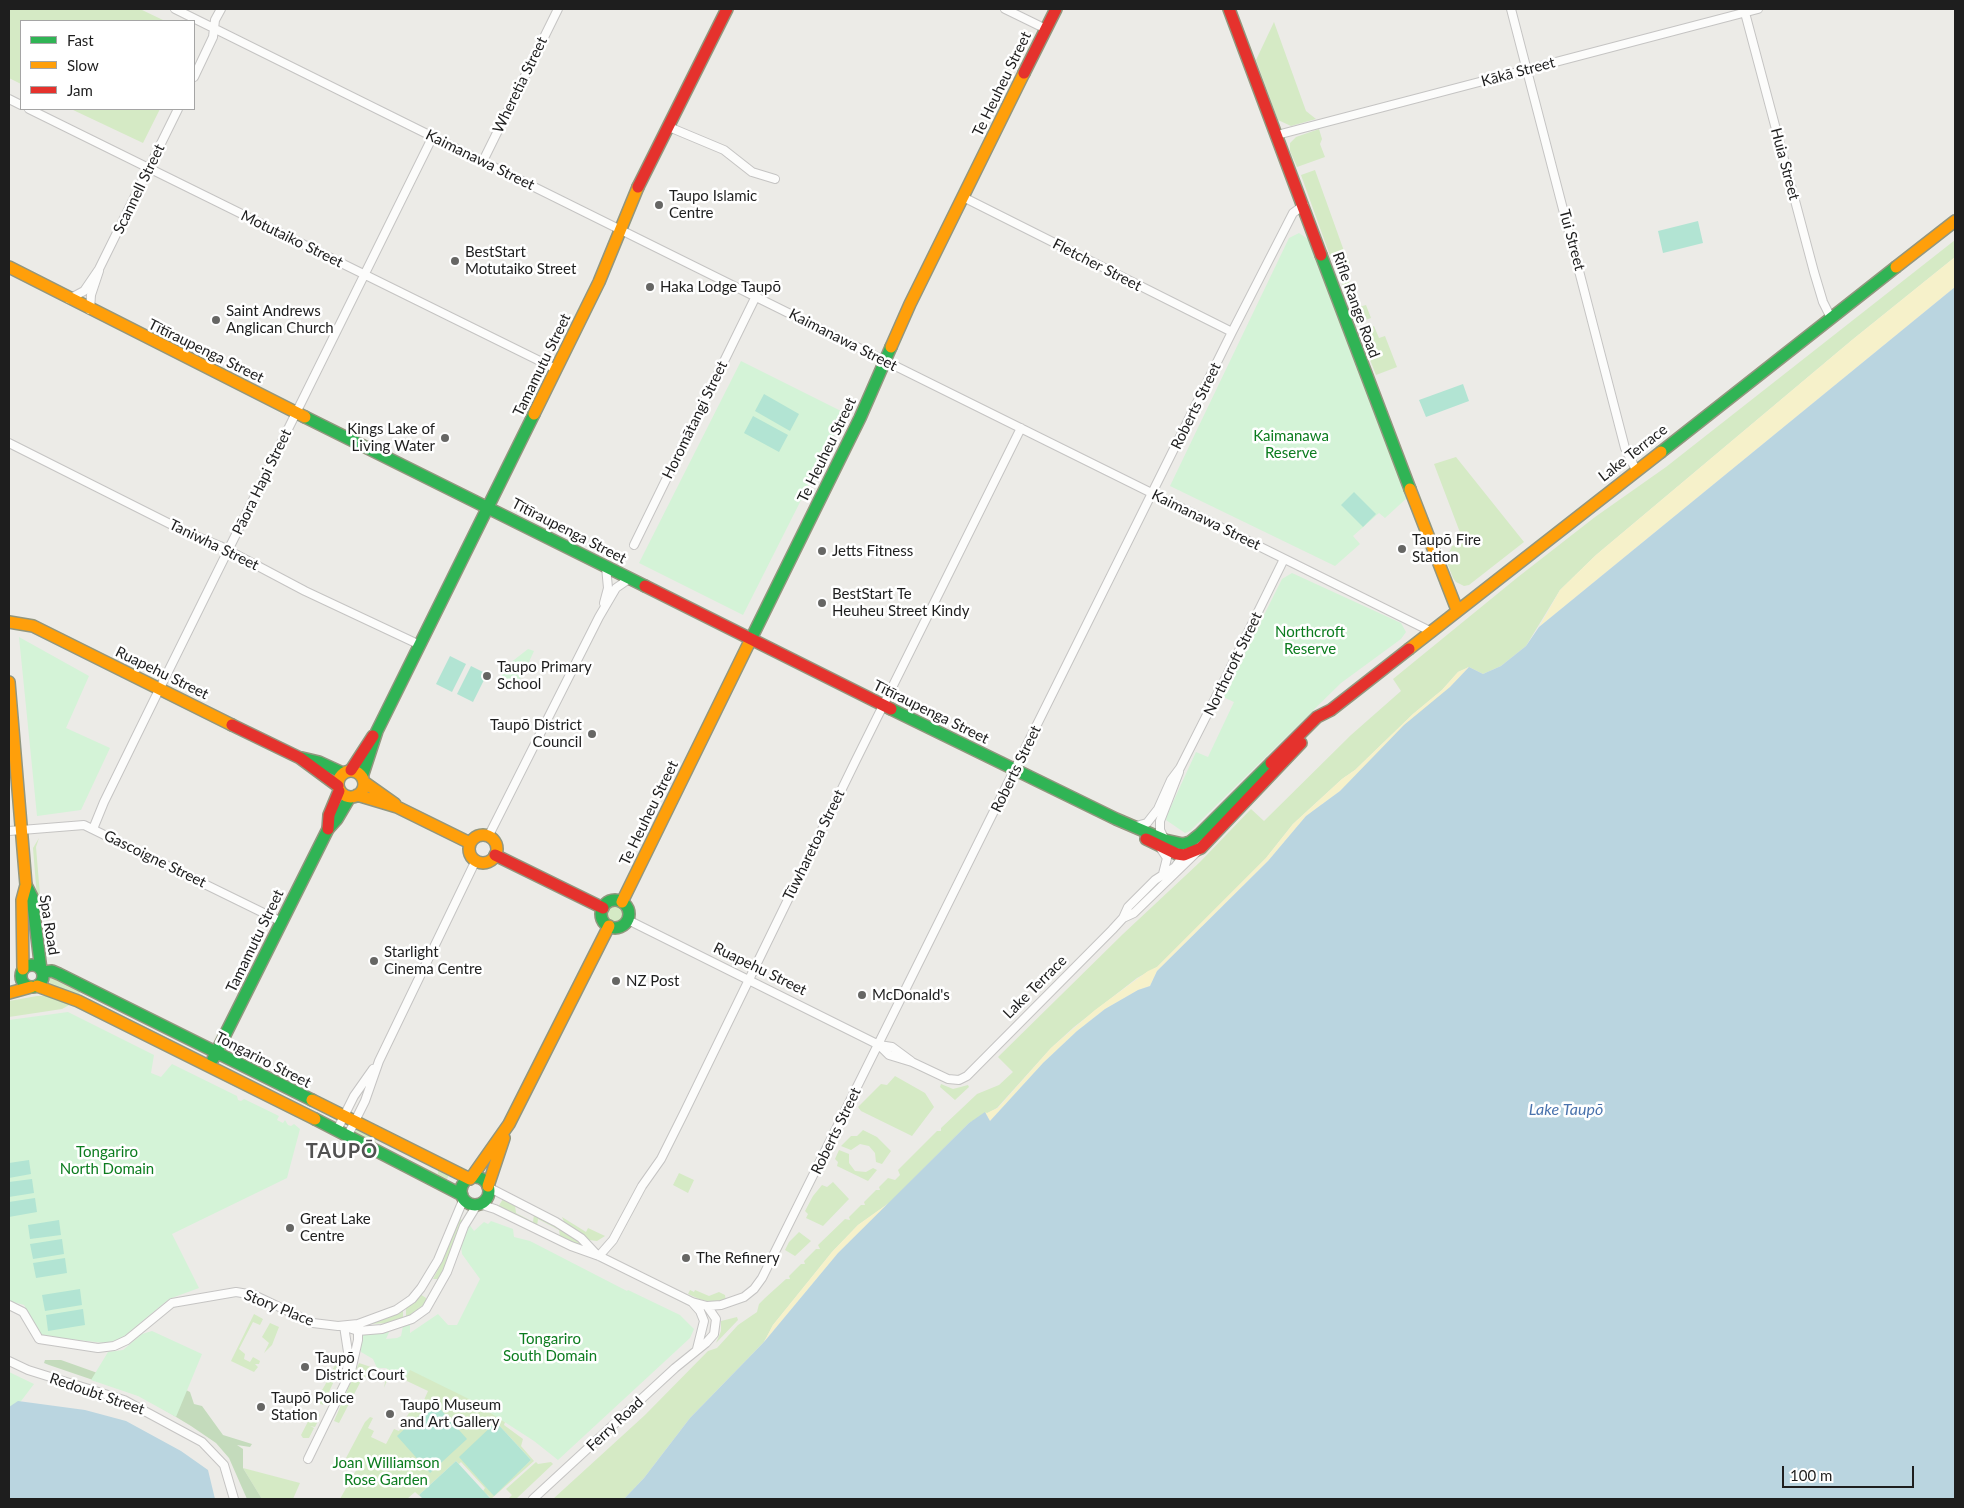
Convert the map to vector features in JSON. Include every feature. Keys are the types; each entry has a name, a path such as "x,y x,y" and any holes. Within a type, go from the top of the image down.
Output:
{"street":[{"name":"Kaimanawa Street","path":"175,9 1430,631"},
{"path":"195,75 213,37 215,20 221,9"},
{"name":"Wheretia Street","path":"483,161 558,9"},
{"name":"Tamamutu Street","path":"363,780 377,731 600,282 621,230 727,9"},
{"path":"1005,9 1046,29"},
{"name":"Te Heuheu Street","path":"622,902 860,418 910,304 1056,9"},
{"name":"Rifle Range Road","path":"1229,9 1457,610"},
{"name":"Tui Street","path":"1511,9 1625,448 1636,470"},
{"name":"Kākā Street","path":"1277,135 1745,10 1758,9"},
{"name":"Huia Street","path":"1745,10 1814,272 1823,302 1831,318"},
{"path":"9,98 20,104"},
{"name":"Motutaiko Street","path":"31,110 556,369"},
{"name":"Scannell Street","path":"69,300 84,291 99,269 178,110"},
{"path":"669,127 724,150 752,172 775,179"},
{"name":"Pāora Hapi Street","path":"93,829 104,802 433,136"},
{"name":"Fletcher Street","path":"963,197 1232,332"},
{"name":"Roberts Street","path":"707,1306 735,1301 758,1285 1232,332 1293,213 1304,205"},
{"name":"Lake Terrace","path":"1162,843 1182,844 1190,842 1317,717 1331,710 1955,221"},
{"name":"Tītīraupenga Street","path":"9,267 69,300 1162,843"},
{"name":"Scannell Street","path":"90,310 91,295 99,269"},
{"name":"Horomātangi Street","path":"634,544 756,296"},
{"name":"Tūwharetoa Street","path":"599,1256 611,1243 642,1186 661,1159 1021,428"},
{"name":"Taniwha Street","path":"9,443 182,530 228,551 312,595 420,645"},
{"name":"Northcroft Street","path":"1136,826 1152,819 1171,780 1180,768 1284,559"},
{"path":"599,617 608,588 606,567"},
{"path":"488,837 599,617 616,588 629,578"},
{"name":"Ruapehu Street","path":"9,622 24,622 33,626 300,758 338,788"},
{"name":"Spa Road","path":"9,683 26,884 22,900 23,970"},
{"name":"Lake Terrace","path":"1123,918 1134,913 1201,848 1320,725 1331,710"},
{"name":"Tamamutu Street","path":"347,772 377,731"},
{"name":"Ruapehu Street","path":"300,758 319,762 347,772"},
{"name":"Northcroft Street","path":"1162,843 1160,821 1177,783 1180,768"},
{"path":"397,807 387,797 363,780 347,772 339,778 338,788 354,796 397,807 470,843"},
{"path":"354,796 362,790 363,780"},
{"name":"Lake Terrace","path":"967,1076 1123,918 1128,907 1163,874 1174,867 1226,814 1247,787"},
{"name":"Tamamutu Street","path":"328,829 329,815 338,788"},
{"name":"Tamamutu Street","path":"209,1067 328,829 354,796"},
{"name":"Tītīraupenga Street","path":"1116,819 1136,826 1162,843 1170,853 1184,855"},
{"name":"Gascoigne Street","path":"9,831 84,825 282,922"},
{"path":"477,837 488,837 495,842 495,855 485,862 476,860 470,854 470,843 477,837"},
{"path":"1162,843 1167,858 1163,874"},
{"name":"Lake Terrace","path":"1184,855 1201,848"},
{"path":"495,855 603,908"},
{"path":"348,1135 379,1061 476,860"},
{"name":"Spa Road","path":"26,884 32,897 42,971"},
{"path":"609,902 622,902 628,908 628,920 622,926 609,926 603,920 603,908 609,902"},
{"name":"Ruapehu Street","path":"628,920 879,1045 892,1047 902,1052 912,1062 953,1080 967,1076"},
{"path":"478,1204 487,1199 488,1186 509,1124 609,926"},
{"path":"9,975 31,965 42,971 42,980 34,986 9,993"},
{"path":"23,970 22,979 34,986"},
{"name":"Tongariro Street","path":"42,971 52,971 344,1117 471,1178"},
{"name":"Tongariro Street","path":"34,986 78,1001 348,1135 463,1197"},
{"path":"337,1130 362,1084 379,1061"},
{"path":"509,1124 471,1178 463,1185 463,1197 471,1204 478,1204 500,1211 571,1246 599,1256 692,1302 707,1306"},
{"path":"471,1178 482,1179 488,1186 556,1222 581,1238 599,1256"},
{"name":"Story Place","path":"358,1328 396,1310 412,1299 421,1288 438,1260 463,1197"},
{"name":"Story Place","path":"9,1305 23,1312 39,1339 98,1348 114,1346 127,1340 172,1303 236,1292 254,1295 314,1323 382,1329 404,1322 426,1309 447,1272 464,1226 478,1204"},
{"path":"692,1302 700,1311 704,1321 696,1349"},
{"name":"Ferry Road","path":"533,1499 696,1349 710,1340 716,1328 715,1316 707,1306"},
{"path":"342,1390 349,1363 344,1326"},
{"path":"308,1458 353,1364 358,1328"},
{"name":"Redoubt Street","path":"9,1361 28,1370 124,1400 202,1442 224,1465 234,1499"}],"green space":[{"path":"9,9 140,9 163,20 20,20 20,84 9,78"},
{"path":"1274,22 1306,111 1316,119 1291,126 1278,120 1256,60"},
{"path":"73,110 160,110 143,143"},
{"path":"1319,129 1322,139 1320,144 1325,157 1297,167 1290,151 1290,143 1296,137"},
{"path":"1315,170 1344,251 1330,256 1301,175"},
{"path":"1698,221 1703,243 1663,253 1658,231"},
{"name":"Kaimanawa Reserve","path":"1299,233 1308,239 1408,497 1385,518 1379,513 1353,536 1360,544 1335,566 1170,486 1289,238"},
{"path":"1955,240 1955,257 1852,340 1596,555 1560,590 1526,646 1501,666 1483,674 1469,667 1458,672 1442,690 1413,714 1355,770 1342,779 1293,824 1266,858 1157,967 1137,978 1074,1027 1051,1048 997,1108 969,1123 889,1203 858,1225 832,1252 773,1325 764,1342 690,1418 644,1478 624,1499 553,1499 645,1415 708,1351 717,1348 738,1325 757,1312 759,1304 786,1279 790,1279 789,1276 801,1264 805,1264 804,1261 816,1249 820,1249 818,1245 845,1219 850,1220 849,1217 861,1205 865,1205 864,1202 876,1190 880,1190 879,1187 888,1178 895,1180 900,1175 898,1170 937,1131 941,1131 941,1128 977,1094 999,1085 1013,1072 998,1057 1123,934 1200,862 1251,809 1264,821 1351,735 1401,691 1393,679 1518,577 1595,517 1666,467"},
{"path":"1347,257 1350,263 1343,266 1359,307 1366,305 1371,318 1357,323 1334,262"},
{"path":"1374,326 1379,338 1385,336 1397,367 1376,375 1359,332"},
{"path":"741,361 845,413 743,615 639,563"},
{"path":"1463,384 1469,401 1426,417 1419,400"},
{"path":"764,394 799,414 790,431 755,411"},
{"path":"753,416 788,435 779,452 744,433"},
{"path":"1456,457 1524,542 1469,585 1464,586 1453,578 1446,560 1452,546 1464,543 1434,464"},
{"path":"1354,492 1376,514 1363,527 1341,505"},
{"name":"Northcroft Reserve","path":"1292,573 1401,623 1406,632 1401,639 1341,683 1190,831 1185,833 1166,820 1167,815 1196,752 1208,757 1234,702 1223,697 1282,579"},
{"path":"19,637 89,676 66,728 110,748 81,810 37,816"},
{"path":"528,649 534,651 522,677 513,685 499,681 505,667"},
{"path":"450,656 466,664 452,692 436,684"},
{"path":"471,666 487,674 473,702 457,694"},
{"path":"39,838 36,847 40,895 37,898 33,848"},
{"path":"612,906 618,906 623,911 621,920 612,922 607,917 607,911"},
{"path":"52,974 82,989 77,998 46,987"},
{"path":"37,996 51,996 71,1004 62,1009 9,1017 9,1001"},
{"name":"Tongariro North Domain","path":"68,1012 154,1055 151,1073 161,1077 172,1064 237,1096 238,1100 244,1099 279,1116 277,1120 283,1123 285,1120 288,1125 294,1124 300,1129 287,1178 172,1234 199,1288 169,1299 121,1339 105,1343 42,1336 24,1305 9,1301 9,1020"},
{"path":"895,1076 925,1093 934,1107 912,1136 861,1111 858,1107 881,1084 887,1085"},
{"path":"941,1084 953,1089 968,1085 969,1087 955,1100 940,1087"},
{"path":"356,1128 375,1137 376,1144 438,1174 438,1167 450,1173 446,1181 354,1133"},
{"path":"863,1130 877,1137 891,1151 882,1164 876,1162 875,1153 869,1146 860,1144 851,1150 841,1146 851,1136 857,1136"},
{"path":"839,1150 849,1154 849,1163 855,1171 866,1172 873,1168 877,1170 868,1181 837,1166 838,1162 835,1159"},
{"path":"29,1160 31,1174 9,1178 9,1163"},
{"path":"679,1173 694,1180 688,1193 673,1185"},
{"path":"32,1179 34,1193 9,1197 9,1182"},
{"path":"833,1182 849,1199 823,1226 806,1218 808,1214 805,1211 813,1196 822,1185 827,1187"},
{"path":"35,1198 37,1212 9,1217 9,1202"},
{"path":"503,1199 515,1205 516,1213 533,1222 534,1214 571,1235 583,1246 560,1237 559,1230 538,1219 537,1226 498,1207"},
{"path":"562,1217 586,1232 588,1228 605,1236 597,1241 589,1240 565,1224"},
{"path":"459,1218 463,1221 454,1240 447,1263 438,1279 433,1279 444,1258"},
{"path":"59,1220 61,1235 30,1239 28,1225"},
{"name":"Tongariro South Domain","path":"491,1221 513,1229 514,1237 530,1241 627,1291 680,1315 694,1329 690,1338 558,1460 534,1441 469,1399 410,1370 405,1379 386,1368 377,1368 373,1359 361,1352 359,1345 361,1337 367,1332 390,1330 386,1339 397,1338 401,1336 403,1326 410,1323 410,1333 438,1314 448,1325 457,1325 480,1279 462,1254 461,1245 469,1224 474,1231 484,1222 488,1224"},
{"path":"799,1232 811,1241 795,1256 785,1250 789,1242"},
{"path":"62,1239 64,1254 33,1259 30,1244"},
{"path":"65,1258 67,1273 36,1278 33,1263"},
{"path":"80,1289 82,1305 45,1311 42,1295"},
{"path":"690,1290 694,1292 695,1290 709,1296 719,1292 725,1295 726,1301 709,1302 699,1299 688,1294"},
{"path":"420,1294 426,1298 426,1303 406,1318 406,1306"},
{"path":"403,1308 403,1320 393,1323 365,1324"},
{"path":"83,1309 85,1325 48,1331 46,1315"},
{"path":"254,1314 263,1319 260,1325 253,1322 239,1349 245,1354 244,1359 250,1362 253,1357 260,1361 259,1364 255,1364 258,1367 254,1372 231,1361"},
{"path":"737,1317 738,1320 716,1343 721,1331 721,1321"},
{"path":"270,1323 279,1327 272,1345 264,1353 269,1343 262,1337"},
{"path":"152,1331 202,1354 176,1417 138,1396 91,1380 108,1352 123,1350 142,1334"},
{"path":"333,1354 340,1359 339,1370 323,1405 309,1398 316,1400 325,1385 336,1363 336,1359 332,1357"},
{"name":"Joan Williamson Rose Garden","path":"389,1359 471,1399 505,1422 504,1425 523,1439 521,1446 534,1461 491,1499 488,1499 490,1497 483,1491 485,1488 461,1462 459,1464 456,1461 419,1495 423,1499 415,1492 407,1499 340,1499 359,1465 346,1458 365,1422 370,1417 373,1418 368,1428 374,1431 371,1437 386,1444 394,1429 399,1431 411,1409 414,1411 420,1399 424,1400 428,1391 390,1373 384,1388","holes":["496,1422 531,1460 496,1493"]},
{"path":"45,1360 61,1360 106,1376 184,1389 190,1392 194,1404 202,1406 223,1435 252,1444 250,1447 237,1445 243,1449 243,1468 262,1499 247,1499 229,1458 216,1443 191,1426 143,1397 49,1365 44,1363"},
{"path":"359,1363 371,1367 371,1375 362,1379 339,1423 334,1421"},
{"path":"9,1372 34,1384 12,1413 9,1412"},
{"path":"434,1402 467,1439 430,1473 397,1436"},
{"path":"317,1411 320,1415 315,1427 310,1426 314,1428 309,1438 303,1438 301,1435 313,1412 316,1413"},
{"path":"496,1422 531,1460 494,1496 459,1457"},
{"path":"456,1461 490,1498 423,1499 419,1495"},
{"path":"536,1462 538,1464 551,1462 553,1464 516,1499 508,1499 512,1495 506,1489"},
{"path":"243,1468 300,1483 293,1499 262,1499"}],"sand":[{"path":"1955,257 1955,287 1539,627 1560,590 1596,555 1852,340"},
{"path":"1469,667 1340,791 1306,816 1268,861 1157,971 1150,986 1138,990 1105,1009 1077,1031 1043,1063 990,1121 985,1112 987,1113 998,1108 1051,1048 1095,1010 1148,971 1157,967 1266,858 1293,824 1342,779 1355,770 1413,714 1442,690 1458,672"},
{"path":"889,1203 838,1253 764,1342 773,1325 832,1252 858,1225"}],"water":[{"name":"Lake Taupō","path":"1955,287 1955,1499 624,1499 644,1478 690,1418 764,1342 838,1253 969,1123 985,1112 990,1121 1043,1063 1077,1031 1105,1009 1138,990 1150,986 1157,971 1268,861 1306,816 1340,791 1404,725 1450,687 1469,667 1483,674 1501,666 1526,646 1539,627"},
{"path":"18,1401 85,1410 126,1421 181,1451 208,1470 215,1499 9,1499 9,1407"}],"traffic: fast":[{"path":"1321,255 1410,489"},
{"path":"1661,452 1896,267"},
{"path":"751,639 860,418 891,347"},
{"path":"362,777 377,731 534,414"},
{"path":"305,417 645,586"},
{"path":"891,709 1116,819 1165,840 1183,844 1190,842 1200,834 1271,763"},
{"path":"302,758 319,762 343,773"},
{"path":"213,1059 328,829 337,819 350,797"},
{"path":"26,885 32,897 41,970"},
{"path":"615,900 625,904 629,914 625,924 615,928 605,924 601,914 605,904 615,900"},
{"path":"32,965 40,968 43,976 40,984 32,987 24,984 21,976 24,968 32,965"},
{"path":"43,972 52,971 59,974 312,1100"},
{"path":"315,1119 462,1195"},
{"path":"475,1177 485,1181 489,1191 485,1201 475,1205 465,1201 461,1191 465,1181 475,1177"}],"traffic: slow":[{"path":"891,347 910,304 1024,73"},
{"path":"534,414 599,282 638,187"},
{"path":"1896,267 1955,221"},
{"path":"9,267 305,417"},
{"path":"1409,649 1661,452"},
{"path":"1410,489 1457,610"},
{"path":"9,622 33,626 232,725"},
{"path":"622,902 751,639"},
{"path":"9,682 26,885 22,900 23,969"},
{"path":"351,771 360,775 364,784 360,793 351,797 342,793 338,784 342,775 351,771"},
{"path":"364,782 395,804"},
{"path":"357,795 397,807 470,843"},
{"path":"483,835 493,839 497,849 493,859 483,863 473,859 469,849 473,839 483,835"},
{"path":"471,1178 509,1124 609,926"},
{"path":"37,986 78,1001 315,1119"},
{"path":"9,993 31,987"},
{"path":"312,1100 470,1179"},
{"path":"488,1186 504,1138"}],"traffic: jam":[{"path":"638,187 727,9"},
{"path":"1024,73 1056,9"},
{"path":"1229,9 1321,255"},
{"path":"645,586 891,709"},
{"path":"1271,763 1317,717 1331,710 1409,649"},
{"path":"232,725 300,758 338,786"},
{"path":"351,770 373,736"},
{"path":"1146,839 1177,854 1184,855 1201,848 1301,743"},
{"path":"328,829 329,815 339,791"},
{"path":"495,855 603,908"}],"place":[{"name":"Taupo Islamic Centre","path":"659,205"},
{"name":"BestStart Motutaiko Street","path":"455,261"},
{"name":"Haka Lodge Taupō","path":"650,287"},
{"name":"Saint Andrews Anglican Church","path":"216,320"},
{"name":"Kings Lake of Living Water","path":"445,438"},
{"name":"Taupō Fire Station","path":"1402,549"},
{"name":"Jetts Fitness","path":"822,551"},
{"name":"BestStart Te Heuheu Street Kindy","path":"822,603"},
{"name":"Taupo Primary School","path":"487,676"},
{"name":"Taupō District Council","path":"592,734"},
{"name":"Starlight Cinema Centre","path":"374,961"},
{"name":"NZ Post","path":"616,981"},
{"name":"McDonald's","path":"862,995"},
{"name":"Great Lake Centre","path":"290,1228"},
{"name":"The Refinery","path":"686,1258"},
{"name":"Taupō District Court","path":"305,1367"},
{"name":"Taupō Police Station","path":"261,1407"},
{"name":"Taupō Museum and Art Gallery","path":"390,1414"}],"district":[{"name":"TAUPŌ","path":"342,1152"}]}
